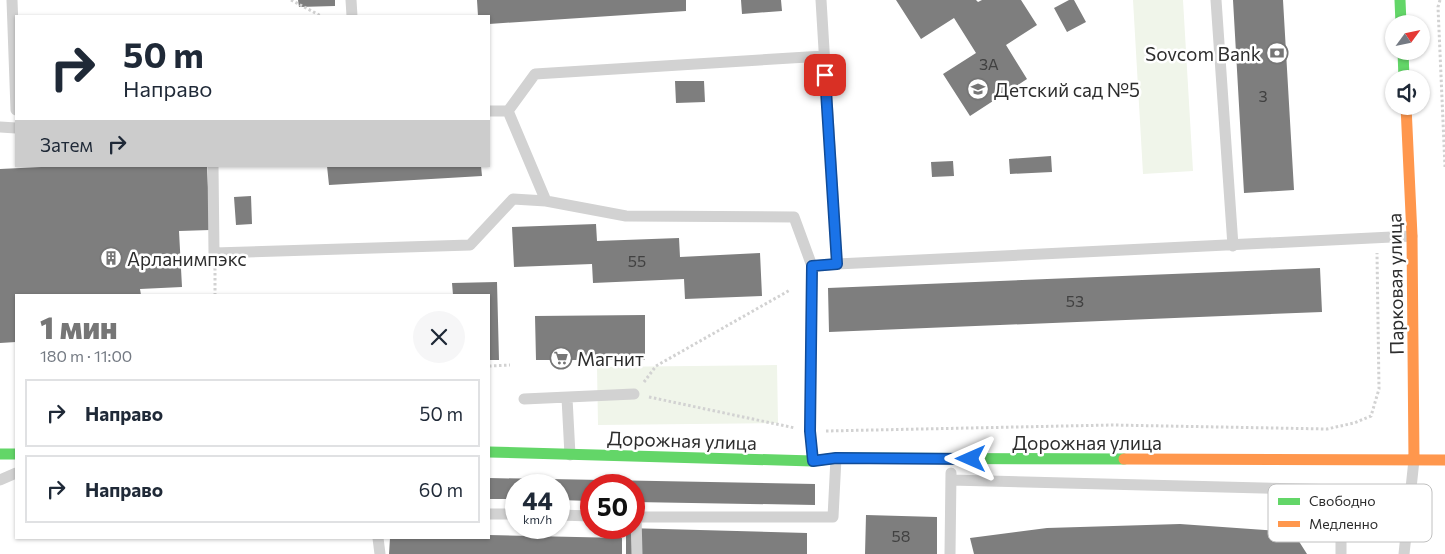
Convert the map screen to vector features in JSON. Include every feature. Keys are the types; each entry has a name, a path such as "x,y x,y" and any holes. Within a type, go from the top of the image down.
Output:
{"main road":[{"path":"1400,0 1401,15"},
{"name":"Парковая улица","path":"1406,115 1412,236 1414,460"},
{"name":"Дорожная улица","path":"490,452 813,461 836,458 1445,460"},
{"path":"0,454 15,454"}],"lane":[{"path":"12,0 15,82"},
{"path":"351,0 352,15"},
{"path":"820,0 837,264"},
{"path":"1216,0 1232,246"},
{"path":"508,111 535,74 824,56"},
{"path":"490,111 508,111"},
{"path":"508,111 546,201"},
{"path":"0,127 15,128"},
{"path":"213,167 214,253 470,245 512,200 546,201 626,216 794,217 812,266 810,431 813,461"},
{"path":"812,266 1412,236"},
{"path":"524,399 634,394"},
{"path":"567,398 570,455"},
{"path":"645,517 833,517 836,458"},
{"path":"950,554 951,459"},
{"path":"1411,484 1414,460"},
{"path":"0,480 15,473"},
{"path":"951,480 1268,488"},
{"path":"490,514 505,514"},
{"path":"378,539 380,554"},
{"path":"636,539 637,554"}],"path":[{"path":"291,0 319,15"},
{"path":"1440,0 1438,7 1445,167"},
{"path":"790,290 656,366 634,394 810,431 1112,425 1327,429 1354,423 1371,416 1379,388 1376,237"},
{"path":"214,253 215,294"},
{"path":"490,366 510,365"}],"shaded area":[{"path":"1133,0 1183,0 1193,171 1143,174"},
{"path":"777,365 778,423 598,425 597,367"}],"building":[{"path":"298,0 335,0 335,6 299,7"},
{"path":"477,0 686,0 686,11 490,24 490,15 478,15"},
{"path":"741,0 781,0 782,11 742,14"},
{"path":"896,0 976,0 978,2 982,0 1021,0 1037,25 1006,45 1027,79 970,116 943,74 976,53 954,18 921,39"},
{"path":"1069,0 1074,0 1086,22 1067,32 1054,8"},
{"path":"1233,0 1283,0 1294,190 1244,193"},
{"path":"675,81 704,81 705,102 676,103"},
{"path":"1051,156 1052,172 1010,174 1009,159"},
{"path":"953,161 954,176 932,177 931,162"},
{"name":"Арланимпэкс","path":"41,167 207,167 210,230 179,231 182,287 140,289 141,294 15,294 15,342 0,343 0,169"},
{"path":"327,167 481,167 482,176 329,185"},
{"path":"251,196 252,224 236,225 234,197"},
{"path":"596,224 597,241 679,238 680,257 760,253 762,296 685,299 684,279 593,283 592,264 514,267 512,227"},
{"path":"1320,268 1322,312 829,332 828,288"},
{"path":"497,282 499,360 490,360 490,294 453,294 452,283"},
{"path":"645,315 645,360 536,360 535,316"},
{"path":"490,478 505,478 505,499 490,499"},
{"path":"570,479 580,480 580,501 570,500"},
{"path":"645,481 815,484 815,505 645,502"},
{"path":"866,515 937,517 937,554 865,554"},
{"path":"1180,524 1268,530 1268,542 1299,542 1307,554 974,554 970,538 1047,528"},
{"path":"645,529 807,533 807,554 626,554 626,539 645,539"},
{"path":"490,535 505,535 505,539 570,539 570,537 580,537 580,539 622,539 622,554 389,554 390,539 490,539"}],"traffic: fast":[{"path":"1400,0 1401,15"},
{"path":"1403,60 1404,70"},
{"path":"490,452 813,461 836,458 1124,459"},
{"path":"0,454 15,454"}],"traffic: slow":[{"path":"1406,115 1412,236 1414,460"},
{"path":"1124,459 1445,460"}],"place":[{"name":"Sovcom Bank","path":"1277,53"},
{"name":"Детский сад №5","path":"978,89"},
{"name":"Арланимпэкс","path":"111,258"},
{"name":"Магнит","path":"561,358"}],"route":[{"path":"825,75 837,264 812,266 810,431 813,461 836,458 971,459"}]}
